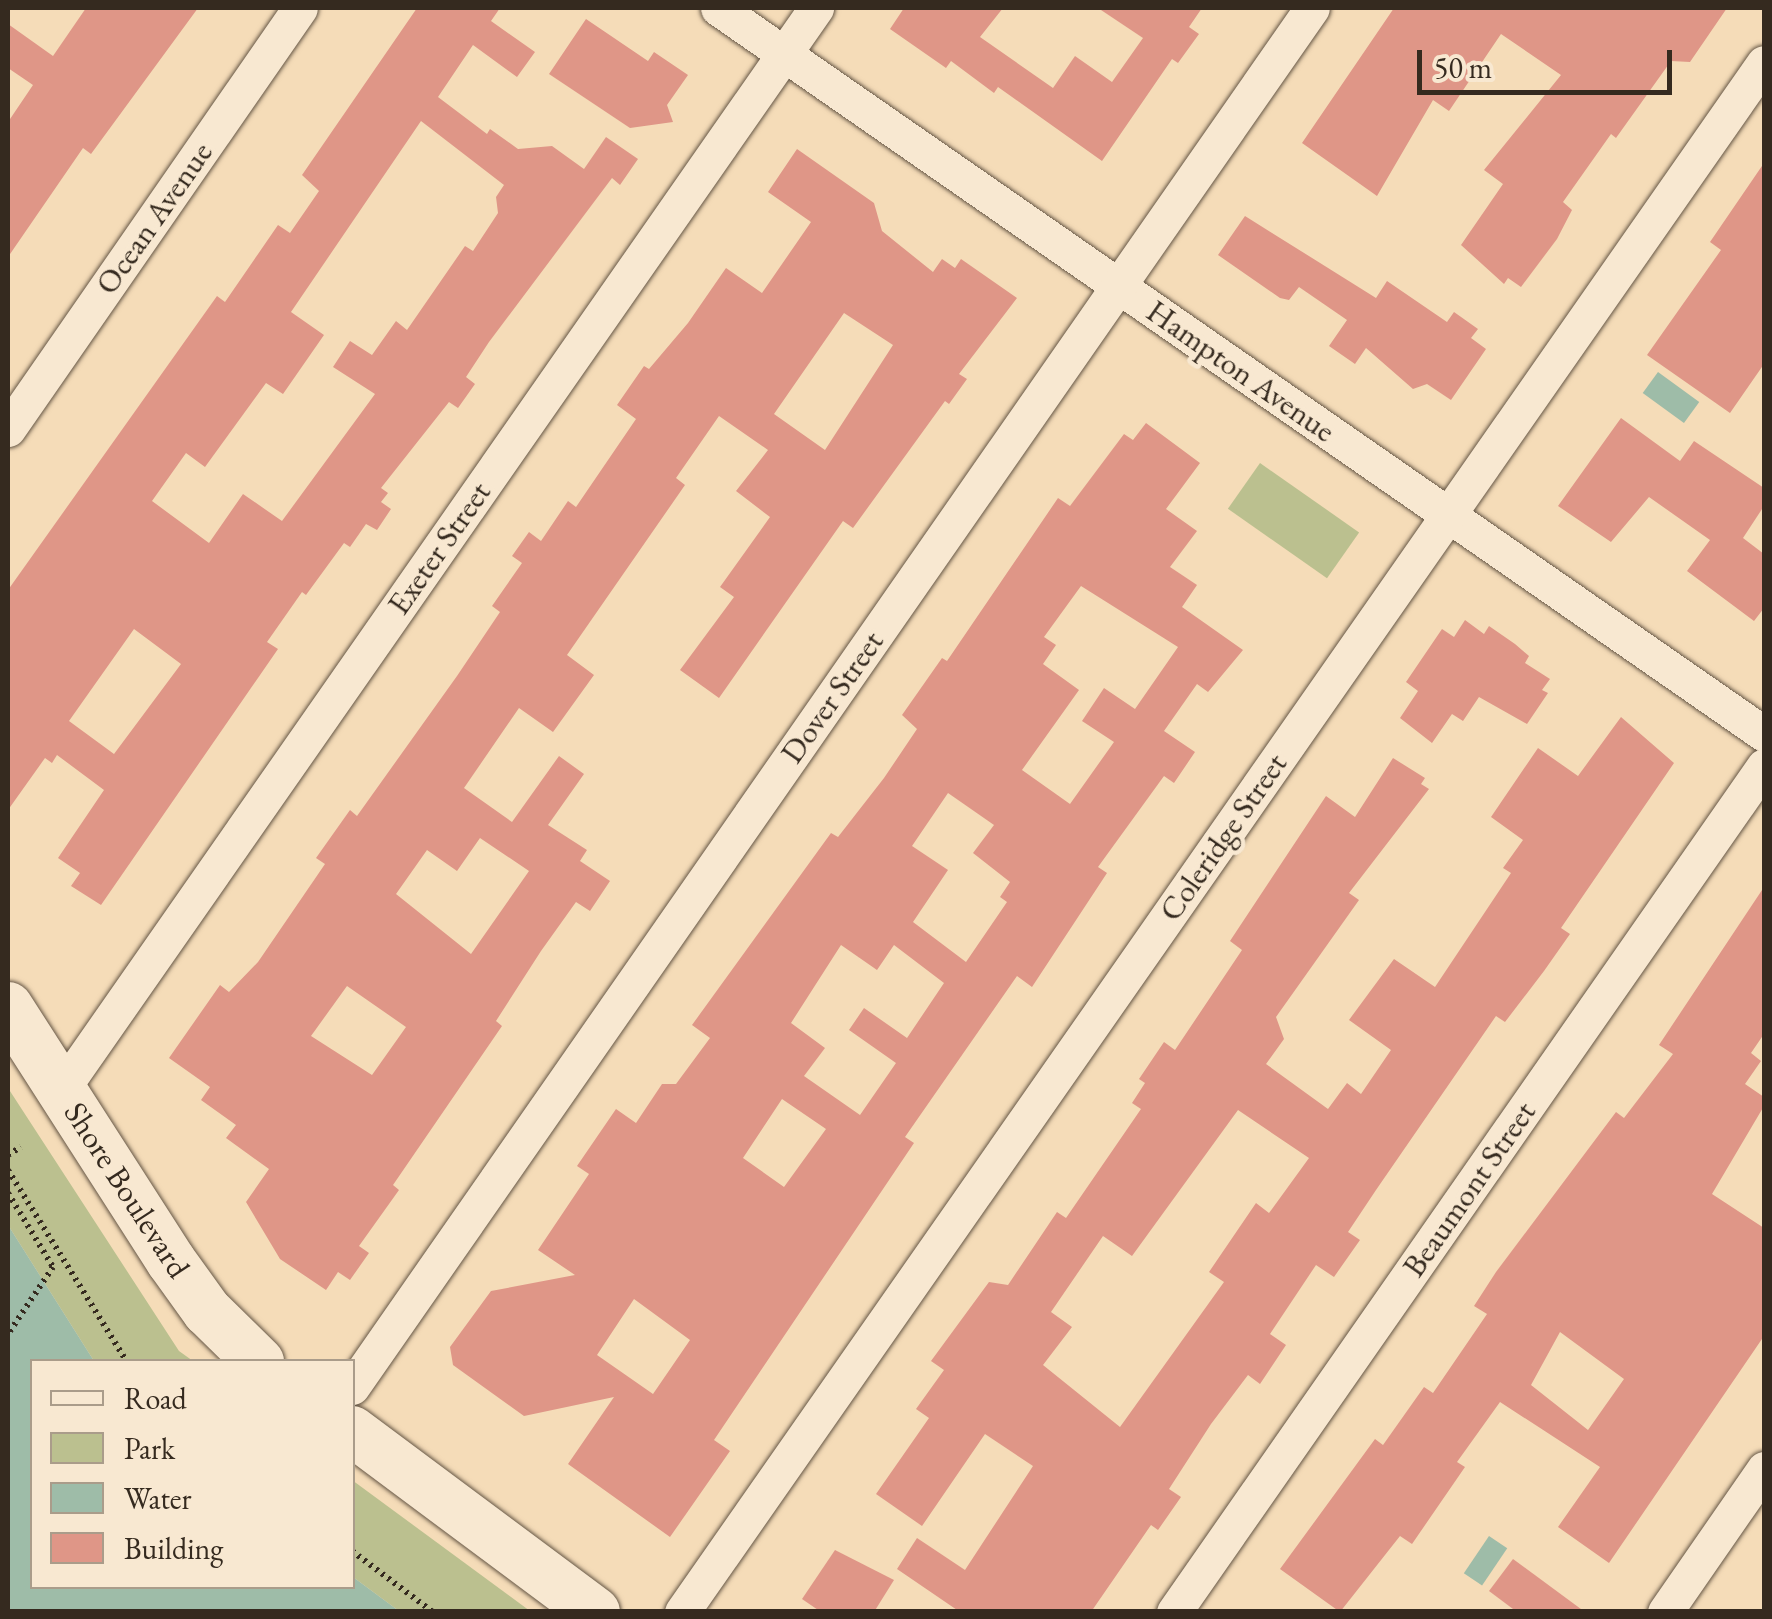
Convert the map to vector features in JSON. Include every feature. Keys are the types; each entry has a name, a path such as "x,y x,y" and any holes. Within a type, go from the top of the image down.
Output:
{"main road":[{"name":"Shore Boulevard","path":"8,1007 180,1274 256,1359"},
{"path":"355,1433 595,1612"}],"street":[{"name":"Ocean Avenue","path":"8,429 300,8"},
{"name":"Hampton Avenue","path":"718,8 1764,734"},
{"name":"Exeter Street","path":"62,1089 816,8"},
{"name":"Dover Street","path":"355,1383 1312,8"},
{"name":"Coleridge Street","path":"682,1612 1764,63"},
{"name":"Beaumont Street","path":"1174,1612 1764,766"},
{"path":"1665,1612 1764,1470"}],"path":[{"path":"8,1155 21,1147"},
{"path":"8,1170 125,1359"},
{"path":"8,1193 53,1266 8,1334"},
{"path":"355,1553 434,1612"}],"green space":[{"path":"1260,463 1359,532 1327,578 1228,509"},
{"path":"8,1088 179,1351 190,1359 93,1359 8,1225"},
{"path":"355,1482 530,1611 399,1611 355,1578"}],"water":[{"path":"1658,372 1699,402 1684,423 1643,393"},
{"path":"8,1225 93,1359 30,1359 30,1589 355,1589 355,1578 399,1611 8,1611"},
{"path":"1489,1536 1507,1548 1482,1586 1464,1573"}],"building":[{"path":"86,8 198,8 91,154 83,148 8,257 8,122 33,85 8,68 8,24 53,56"},
{"path":"417,8 500,8 491,21 535,52 517,77 473,45 438,97 487,134 490,129 518,149 552,146 584,169 606,137 638,159 620,185 612,178 489,342 466,377 475,384 458,408 449,402 381,488 388,493 381,502 391,509 377,530 366,524 350,547 344,543 306,595 302,592 267,642 278,649 101,905 71,886 80,873 58,858 104,790 57,755 52,763 45,758 8,810 8,590 217,296 225,302 278,225 290,233 319,191 302,175","holes":["421,121 504,185 496,197 498,213 473,251 465,246 407,330 396,321 372,355 350,341 333,367 375,394 282,521 243,494 209,543 152,501 186,453 205,467 266,383 283,394 324,335 291,312","134,629 181,664 114,754 69,721"]},
{"path":"904,8 1003,8 980,37 1053,88 1075,56 1112,82 1143,38 1098,8 1202,8 1189,27 1199,34 1178,63 1172,59 1102,161 998,87 994,93 951,61 946,68 890,29"},
{"path":"1394,8 1727,8 1690,62 1671,61 1616,138 1611,134 1563,202 1572,210 1557,239 1521,287 1508,278 1504,284 1461,245 1503,184 1484,170 1561,75 1501,34 1449,111 1433,100 1377,196 1302,143"},
{"path":"586,19 648,61 654,52 688,75 667,105 673,122 630,128 549,74"},
{"path":"797,149 874,203 882,231 933,272 942,259 955,268 961,259 1017,298 959,374 967,379 949,404 945,401 853,528 843,521 719,698 680,670 734,597 720,587 770,517 736,491 768,450 719,416 676,478 685,485 567,655 594,675 553,732 519,708 464,788 512,822 559,756 584,774 548,825 587,850 580,861 610,881 590,911 576,902 541,951 496,1021 502,1026 393,1185 399,1190 359,1246 369,1253 350,1280 338,1272 326,1290 280,1259 246,1202 269,1169 226,1138 236,1125 201,1100 210,1087 169,1058 220,985 229,992 258,962 325,864 316,858 350,810 357,816 457,676 500,612 492,606 522,563 512,556 529,532 541,541 568,501 576,507 636,419 617,405 644,366 649,369 688,323 726,268 762,293 811,222 768,192","holes":["844,313 893,345 825,450 774,414","480,838 529,871 471,954 396,894 427,850 457,871","347,986 406,1027 372,1075 311,1036"]},
{"path":"1764,163 1764,364 1730,413 1647,355 1721,250 1710,242"},
{"path":"1245,216 1376,298 1387,281 1447,322 1454,312 1478,329 1471,338 1486,349 1451,400 1427,384 1413,389 1366,348 1355,364 1329,346 1347,320 1299,287 1289,300 1280,298 1218,255"},
{"path":"1621,418 1680,461 1694,441 1764,488 1764,506 1743,538 1764,554 1764,608 1754,621 1687,571 1710,540 1649,497 1611,542 1558,506"},
{"path":"1146,423 1200,463 1166,509 1197,531 1170,567 1197,585 1182,607 1243,650 1208,692 1197,684 1164,731 1195,752 1174,783 1164,776 1098,867 1107,873 1032,987 1017,976 905,1137 914,1143 714,1440 730,1451 670,1537 568,1464 614,1397 524,1416 453,1365 450,1347 491,1291 575,1275 538,1250 589,1174 577,1166 616,1109 636,1123 662,1084 676,1084 710,1038 692,1025 831,833 838,837 884,778 917,729 902,715 942,658 947,661 1058,498 1070,506 1124,434 1133,440","holes":["1081,586 1178,647 1135,709 1104,688 1082,721 1114,742 1070,804 1022,770 1079,690 1043,664 1056,645 1044,637","948,793 994,825 973,853 1010,882 1000,897 1007,902 966,962 913,922 948,870 912,846","841,945 877,970 894,945 944,983 907,1038 864,1008 849,1030 896,1063 860,1115 804,1076 825,1048 791,1023","782,1099 826,1129 784,1187 743,1158","634,1299 690,1340 653,1394 597,1355"]},
{"path":"1465,620 1484,634 1489,626 1529,656 1525,663 1550,679 1542,690 1548,693 1527,724 1479,697 1463,721 1452,714 1432,743 1400,718 1418,691 1406,682 1442,629 1454,637"},
{"path":"1621,717 1674,763 1561,928 1570,934 1505,1022 1496,1016 1348,1232 1360,1240 1334,1277 1316,1265 1270,1334 1286,1345 1260,1384 1248,1375 1211,1424 1169,1489 1181,1497 1158,1530 1151,1525 1091,1612 960,1612 897,1569 917,1538 965,1570 1033,1466 985,1434 922,1526 876,1494 929,1418 916,1409 944,1370 931,1361 989,1282 1008,1285 1057,1212 1066,1218 1141,1109 1132,1103 1145,1083 1139,1079 1164,1042 1175,1050 1242,950 1230,941 1326,796 1355,817 1393,758 1425,778 1421,784 1429,789 1349,893 1359,900 1276,1017 1284,1039 1266,1064 1328,1109 1347,1083 1361,1094 1391,1050 1349,1020 1394,959 1435,987 1511,873 1503,868 1523,840 1491,817 1538,748 1578,776","holes":["1238,1110 1309,1158 1269,1213 1256,1203 1209,1272 1224,1282 1120,1427 1043,1365 1072,1327 1051,1312 1103,1236 1132,1256"]},
{"path":"1764,887 1764,1034 1751,1053 1761,1061 1745,1084 1764,1097 1764,1106 1712,1194 1764,1228 1764,1336 1609,1563 1558,1527 1600,1467 1500,1402 1457,1462 1465,1467 1412,1544 1400,1536 1340,1612 1280,1569 1375,1439 1383,1445 1424,1387 1433,1393 1487,1314 1474,1306 1496,1272 1616,1112 1624,1118 1673,1054 1659,1045","holes":["1560,1332 1624,1379 1588,1430 1531,1385"]},
{"path":"835,1550 894,1580 874,1612 821,1612 802,1599"},
{"path":"1513,1559 1585,1612 1517,1612 1489,1591"}]}
